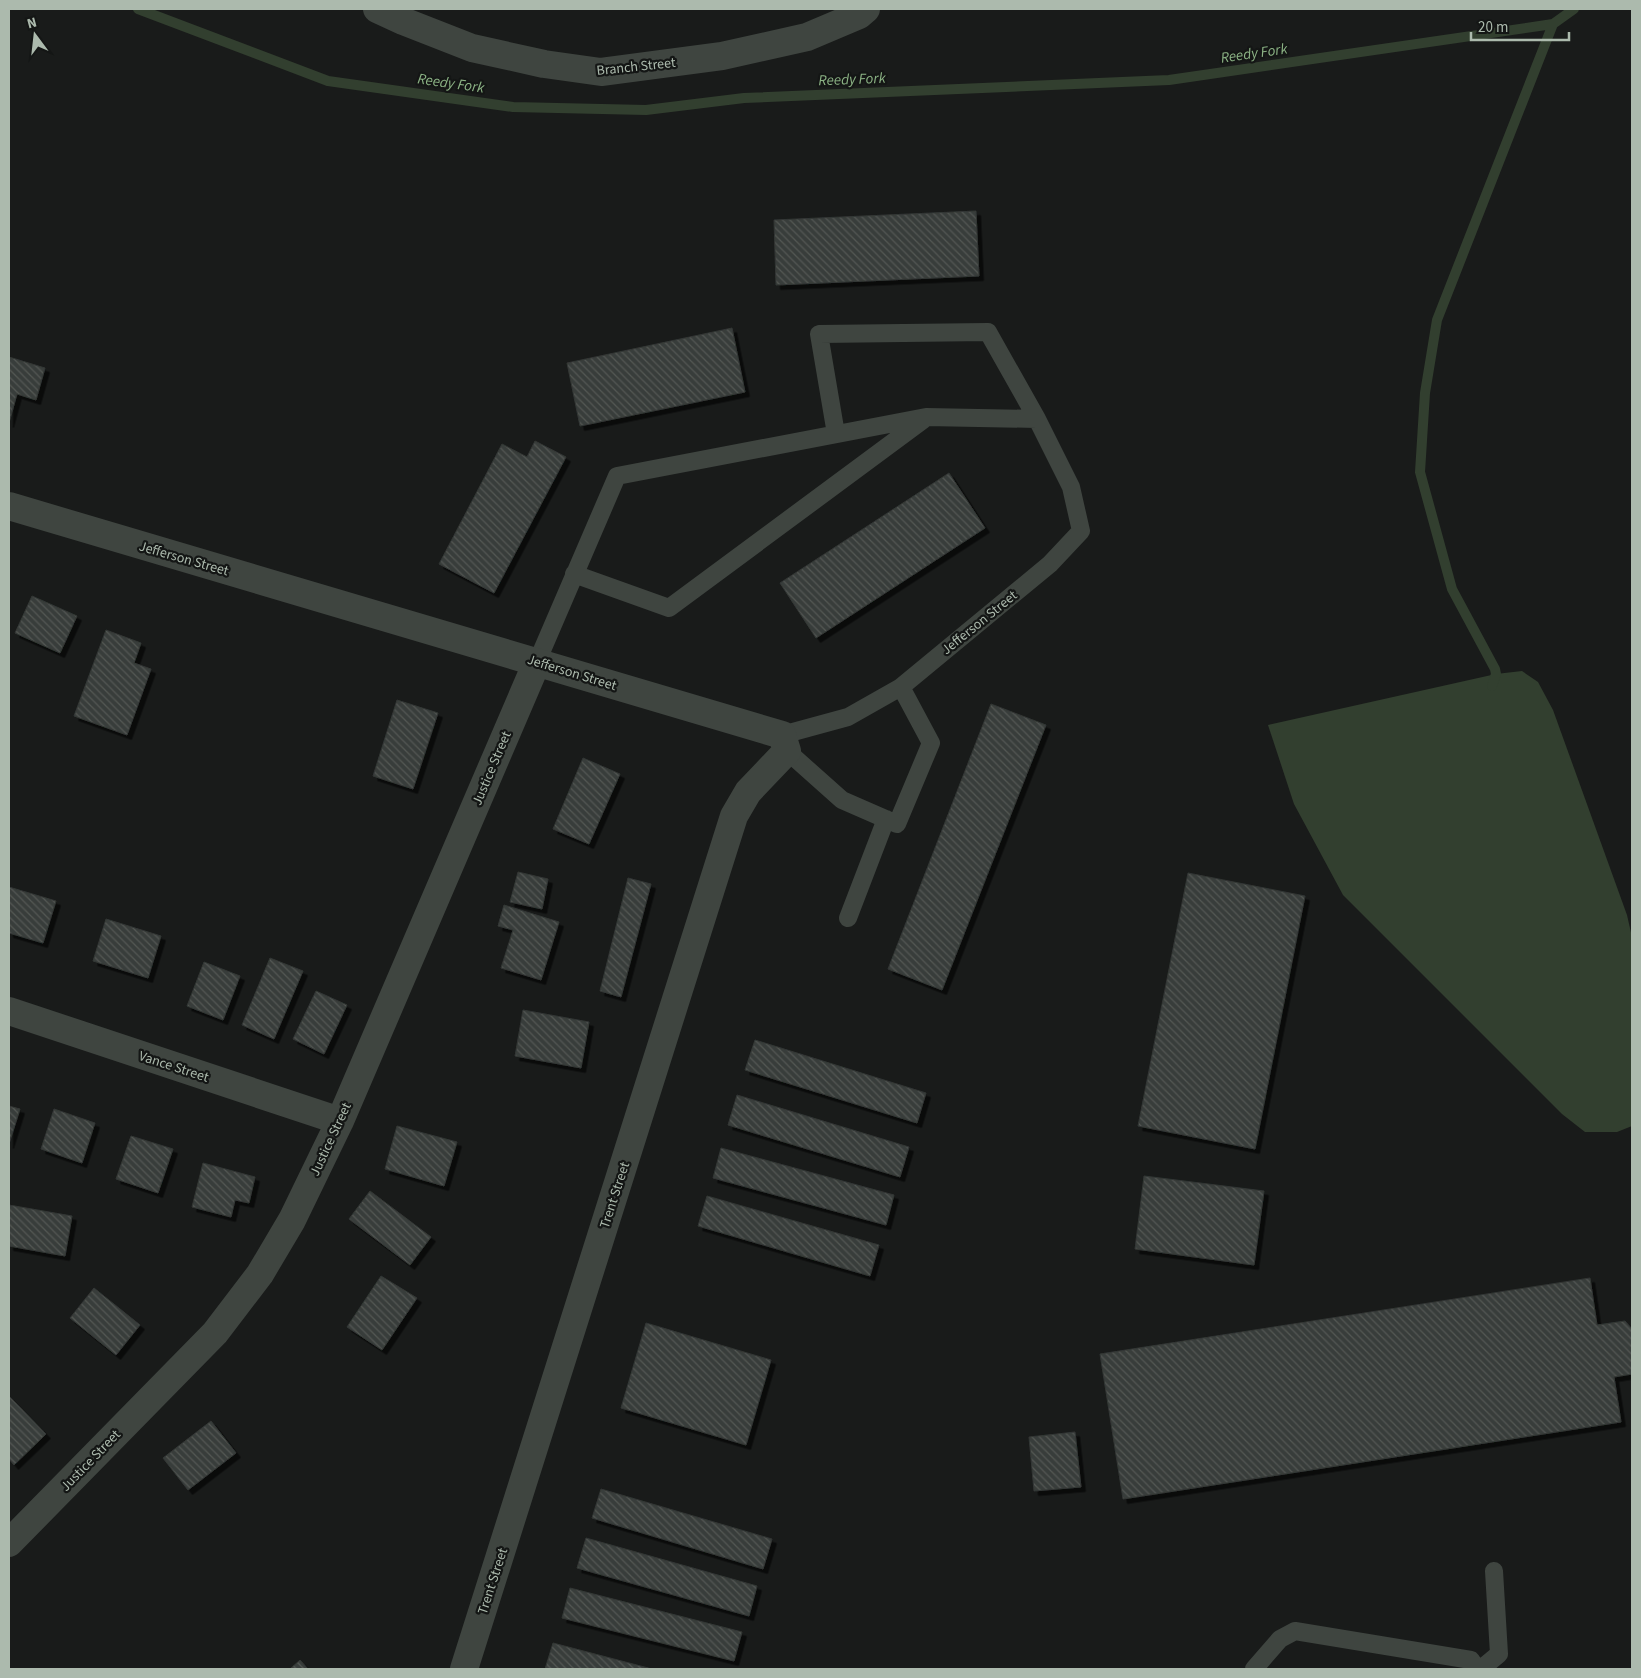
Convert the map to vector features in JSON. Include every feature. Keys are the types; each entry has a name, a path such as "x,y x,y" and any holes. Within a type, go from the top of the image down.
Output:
{"street":[{"name":"Branch Street","path":"377,9 472,48 544,64 600,72 722,56 807,37 859,15 866,9"},
{"name":"Jefferson Street","path":"9,506 537,662 785,743"},
{"name":"Justice Street","path":"9,1543 215,1333 260,1274 287,1228 340,1121 537,662"},
{"name":"Trent Street","path":"464,1669 734,816 748,792 785,743"},
{"name":"Vance Street","path":"9,1011 340,1121"}],"lane":[{"path":"836,434 819,334 988,332 1037,419"},
{"path":"574,574 669,608 926,417"},
{"path":"537,662 617,476 926,417 1037,419"},
{"name":"Jefferson Street","path":"785,743 848,717 901,687 1050,564 1081,531 1071,487 1037,419"},
{"path":"785,743 842,800 897,824 931,743 901,687"},
{"path":"848,918 886,819"},
{"path":"1254,1669 1280,1639 1295,1632 1471,1660 1479,1669 1499,1654 1494,1571"}],"shaded area":[{"path":"1522,671 1538,682 1553,710 1627,915 1632,937 1632,1126 1617,1132 1585,1132 1562,1114 1343,895 1294,804 1268,725 1496,674"}],"building":[{"path":"976,211 979,276 776,285 774,220"},
{"path":"732,328 745,392 580,426 567,363"},
{"path":"9,357 45,368 36,400 17,394 9,423"},
{"path":"535,441 566,457 494,593 439,564 502,444 527,457"},
{"path":"949,473 985,528 816,638 780,583"},
{"path":"32,596 77,616 60,653 15,633"},
{"path":"106,630 141,643 134,663 151,669 127,735 74,716"},
{"path":"397,700 438,713 413,789 373,776"},
{"path":"991,704 1046,725 942,990 888,969"},
{"path":"583,758 620,774 589,844 553,829"},
{"path":"518,872 548,879 542,909 510,902"},
{"path":"1188,873 1305,896 1255,1149 1138,1126"},
{"path":"628,878 651,884 621,997 600,991"},
{"path":"9,887 56,901 43,943 9,933"},
{"path":"504,905 559,922 541,980 501,968 513,930 498,926"},
{"path":"106,919 161,936 148,978 93,961"},
{"path":"270,958 303,971 274,1039 242,1025"},
{"path":"204,962 240,976 223,1020 187,1006"},
{"path":"316,991 347,1005 324,1054 293,1039"},
{"path":"523,1010 589,1022 581,1068 515,1056"},
{"path":"755,1040 926,1093 917,1123 745,1070"},
{"path":"737,1095 909,1147 900,1177 728,1125"},
{"path":"9,1106 20,1109 9,1144"},
{"path":"54,1109 95,1123 82,1163 41,1149"},
{"path":"397,1126 457,1142 444,1186 385,1169"},
{"path":"131,1136 173,1149 158,1193 116,1179"},
{"path":"721,1148 894,1195 886,1225 713,1178"},
{"path":"203,1163 255,1177 249,1203 235,1200 231,1217 192,1207"},
{"path":"1144,1176 1264,1191 1254,1265 1135,1249"},
{"path":"370,1191 431,1237 410,1265 349,1219"},
{"path":"707,1196 879,1245 870,1276 698,1226"},
{"path":"9,1205 72,1216 65,1256 9,1246"},
{"path":"381,1276 417,1298 382,1350 347,1327"},
{"path":"1590,1278 1597,1325 1625,1321 1632,1329 1632,1374 1614,1377 1621,1422 1123,1499 1100,1354"},
{"path":"94,1288 140,1325 116,1355 70,1318"},
{"path":"646,1323 771,1360 746,1445 621,1408"},
{"path":"9,1396 46,1434 14,1465 9,1459"},
{"path":"211,1421 236,1453 188,1490 163,1458"},
{"path":"1075,1432 1081,1487 1034,1491 1029,1437"},
{"path":"601,1489 772,1539 763,1569 592,1518"},
{"path":"586,1538 757,1586 749,1616 577,1568"},
{"path":"570,1588 742,1632 734,1661 562,1618"},
{"path":"553,1643 652,1669 545,1669"},
{"path":"300,1660 308,1669 290,1669"}],"waterway":[{"name":"Reedy Fork","path":"138,9 328,81 513,107 646,110 744,98 1169,80 1553,24 1574,9"},
{"path":"1492,686 1496,674 1495,669 1452,589 1420,472 1425,393 1437,320 1553,24"}]}
